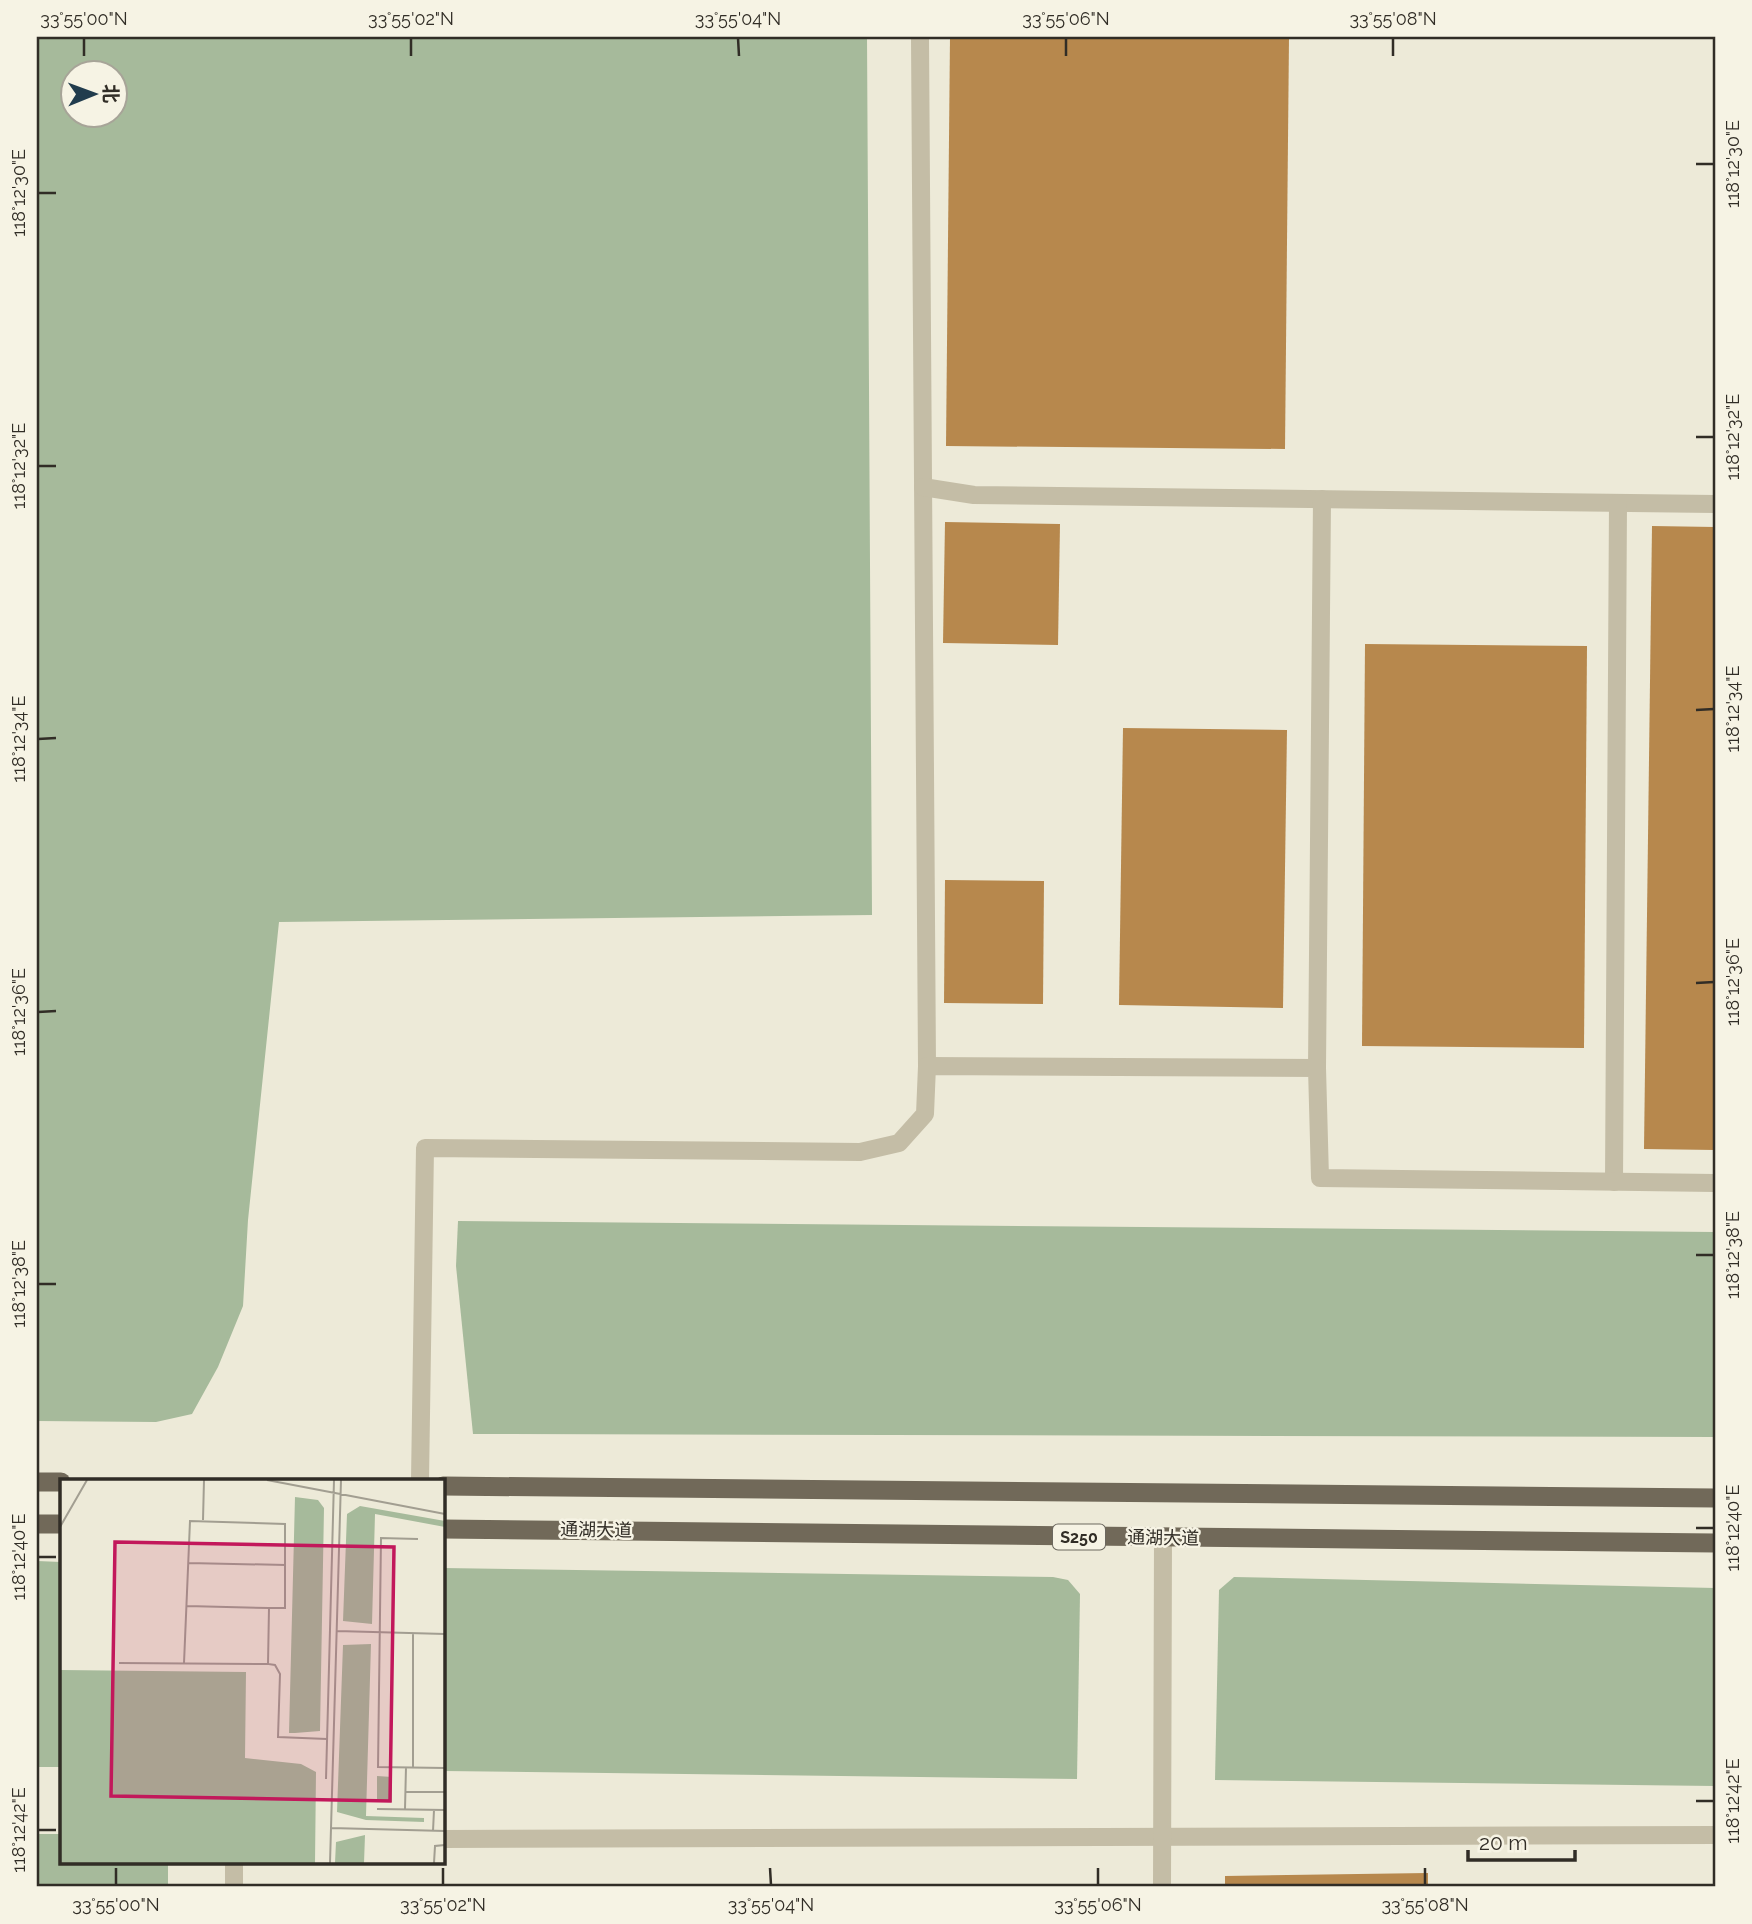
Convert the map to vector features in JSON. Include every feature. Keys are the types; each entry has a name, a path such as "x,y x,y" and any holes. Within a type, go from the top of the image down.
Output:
{"main road":[{"path":"37,1482 60,1482"},
{"path":"444,1486 1715,1497"},
{"path":"37,1524 60,1524"},
{"name":"通湖大道","path":"444,1529 1715,1543"}],"lane":[{"path":"420,1479 425,1148 860,1152 899,1143 925,1114 927,1066 920,38"},
{"path":"923,487 974,495 1715,504"},
{"path":"1322,499 1317,1068 1320,1178 1715,1183"},
{"path":"1614,1182 1618,503"},
{"path":"927,1066 1317,1068"},
{"path":"1162,1887 1163,1538"},
{"path":"444,1839 1715,1835"},
{"path":"234,1864 234,1887"}],"green space":[{"path":"37,37 867,37 872,915 279,922 248,1220 243,1306 218,1367 192,1414 156,1422 37,1421"},
{"path":"458,1221 1715,1232 1715,1437 473,1434 456,1266"},
{"path":"37,1561 60,1562 60,1767 37,1767"},
{"path":"444,1568 1053,1577 1068,1580 1080,1594 1077,1779 444,1771"},
{"path":"1234,1577 1715,1588 1715,1786 1215,1780 1219,1590"},
{"path":"37,1834 60,1834 60,1864 168,1864 168,1887 37,1887"}],"building":[{"path":"950,37 1289,37 1285,449 946,446"},
{"path":"945,522 1060,524 1058,645 943,643"},
{"path":"1652,526 1715,527 1715,1150 1644,1149"},
{"path":"1365,644 1587,646 1584,1048 1362,1046"},
{"path":"1123,728 1287,730 1283,1008 1119,1005"},
{"path":"945,880 1044,881 1043,1004 944,1003"},
{"path":"1428,1873 1428,1887 1225,1887 1225,1876"}]}
